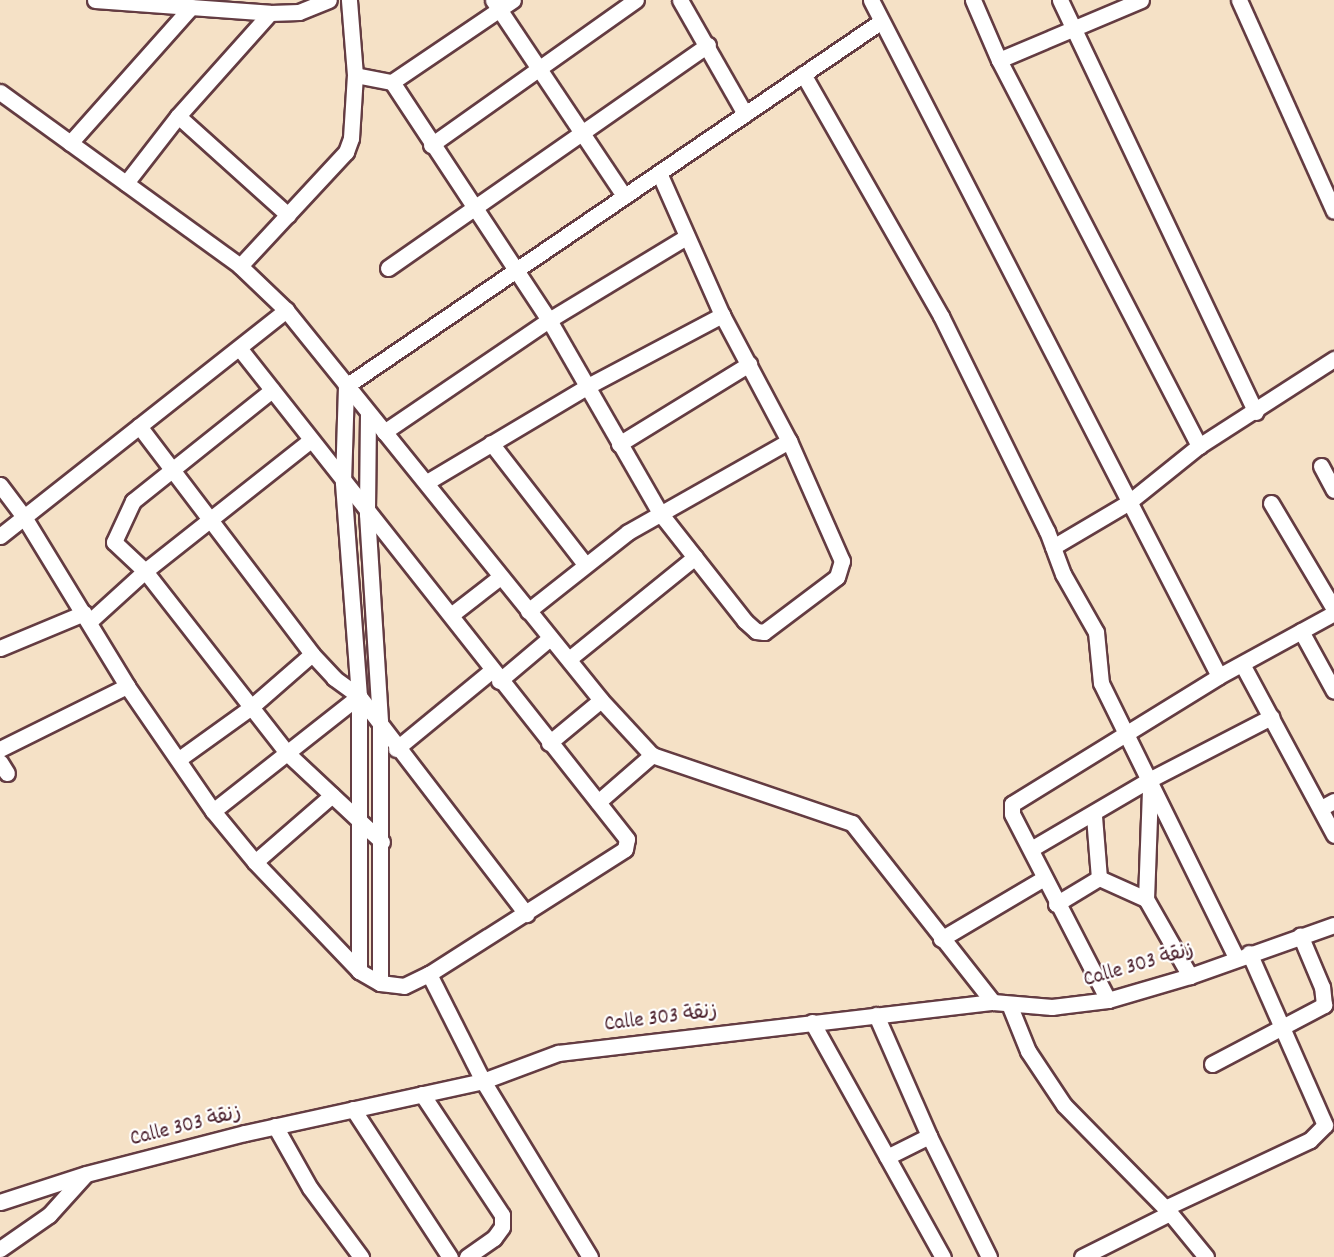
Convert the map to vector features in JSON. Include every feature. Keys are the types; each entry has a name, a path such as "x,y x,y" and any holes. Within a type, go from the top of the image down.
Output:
{"street":[{"path":"95,0 270,13 298,12 329,0"},
{"path":"240,266 346,152 351,138 355,75 349,0"},
{"path":"355,75 392,82 496,5 513,0"},
{"path":"431,145 636,0"},
{"path":"680,0 708,45 745,114"},
{"path":"872,0 880,22 1219,676"},
{"path":"973,0 999,60 1199,446"},
{"path":"1060,0 1256,412"},
{"path":"999,60 1121,5 1141,0"},
{"path":"1239,0 1334,211"},
{"path":"496,5 624,196"},
{"path":"70,143 191,7"},
{"path":"126,183 178,116 270,13"},
{"path":"346,386 880,22"},
{"path":"388,268 708,45"},
{"path":"803,74 941,316 1053,547 1063,574 1096,632 1098,673 1123,733 1242,955 1323,1116 1322,1131 1082,1257"},
{"path":"392,82 431,145 549,320 660,513 756,631 776,626 837,577 842,569 840,553 789,441 722,315 659,173"},
{"path":"0,92 240,266 286,310 368,414 427,482 550,638 601,700 652,755 852,823 940,939 1001,1003 1028,1051 1064,1105 1168,1210 1206,1257"},
{"path":"178,116 288,215"},
{"path":"384,432 549,320 686,237"},
{"path":"0,536 240,349 286,310"},
{"path":"427,482 588,386 722,315"},
{"path":"0,485 24,517 127,686 213,811 255,862 359,971 380,983 404,986 429,974 626,849 627,839 495,676 451,615 367,514 240,349"},
{"path":"619,444 749,364"},
{"path":"1053,547 1129,502 1199,446 1332,366"},
{"path":"346,386 343,482 359,696 361,825 359,971"},
{"path":"272,390 133,501 122,529 114,538 116,547 146,571 287,753 361,825 382,842"},
{"path":"368,414 367,514 380,722 382,842 380,983"},
{"path":"139,426 312,654 334,678 359,696 380,722 396,748 526,914"},
{"path":"0,648 87,617 311,440"},
{"path":"528,611 584,563 660,513 789,441"},
{"path":"491,443 584,563"},
{"path":"1321,466 1334,490"},
{"path":"1108,1000 1056,904 1012,814 1014,801 1219,676 1334,611 1271,503"},
{"path":"568,659 695,557"},
{"path":"451,615 500,577"},
{"path":"1301,631 1334,691"},
{"path":"396,748 550,638"},
{"path":"179,759 250,708 312,654"},
{"path":"1242,664 1271,717 1327,805 1334,835"},
{"path":"0,750 127,686"},
{"path":"213,811 359,696"},
{"path":"549,743 601,700"},
{"path":"1031,849 1271,717"},
{"path":"598,802 652,755"},
{"path":"1149,784 1146,899 1190,976"},
{"path":"255,862 332,795"},
{"path":"1094,816 1100,878"},
{"path":"940,939 1044,878"},
{"path":"1100,878 1146,899"},
{"path":"1056,904 1100,878"},
{"name":"Calle 303 زنقة","path":"0,1202 86,1174 275,1126 483,1081 558,1053 876,1015 1001,1003 1052,1007 1108,1000 1190,976 1242,955 1334,925"},
{"path":"1212,1064 1281,1030 1324,1005 1322,987 1299,935"},
{"path":"429,974 483,1081 590,1257"},
{"path":"876,1015 929,1136 989,1257"},
{"path":"812,1022 943,1257"},
{"path":"422,1094 502,1215 502,1227 494,1238 466,1257"},
{"path":"353,1110 450,1257"},
{"path":"275,1126 310,1188 361,1257"},
{"path":"887,1157 929,1136"},
{"path":"0,1250 49,1215 86,1174"}]}
